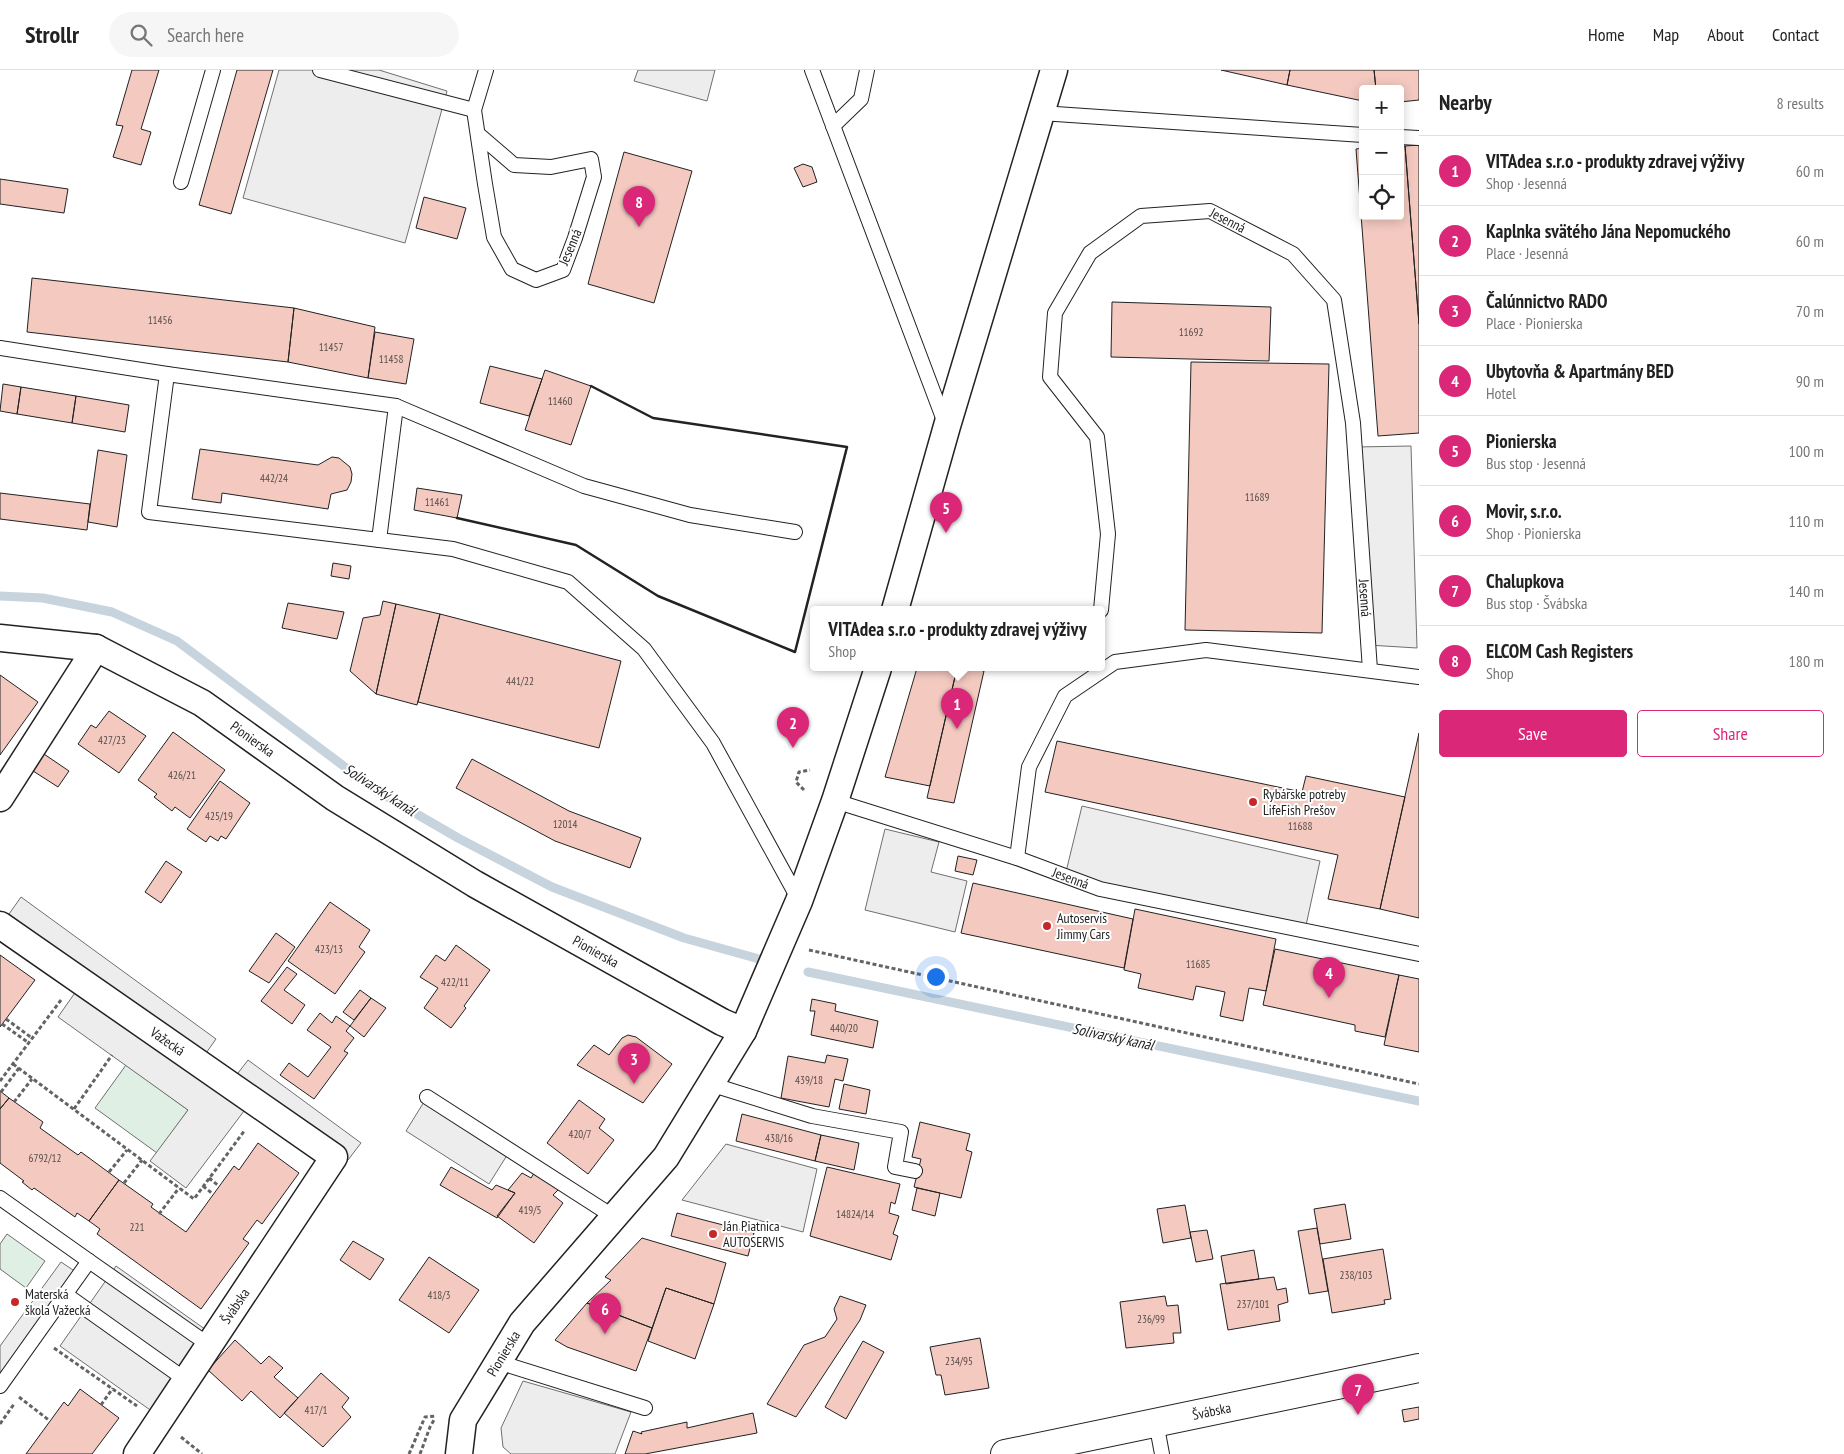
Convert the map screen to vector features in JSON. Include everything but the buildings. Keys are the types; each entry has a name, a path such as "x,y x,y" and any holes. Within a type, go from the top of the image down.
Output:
{"street":[{"path":"896,606 947,426 1054,70"},
{"name":"Pionierska","path":"0,638 96,648 202,702 335,798 475,884 722,1022 743,1031 666,1157 522,1323 463,1420 459,1454"},
{"path":"0,798 96,648"},
{"path":"743,1031 765,981 791,946 799,900 835,801 877,671"},
{"name":"Važecká","path":"0,925 334,1157"},
{"name":"Švábska","path":"137,1454 334,1157"},
{"name":"Švábska","path":"1005,1454 1419,1368"}],"lane":[{"path":"181,182 213,70"},
{"path":"320,70 474,110"},
{"name":"Jesenná","path":"478,134 514,165 551,167 592,159 594,177 563,270 536,280 512,269 494,237 474,110 486,70"},
{"path":"812,70 947,426"},
{"path":"833,126 861,99 867,70"},
{"path":"1041,113 1359,136"},
{"path":"1404,137 1419,138"},
{"name":"Jesenná","path":"1101,606 1108,534 1097,437 1050,377 1055,313 1090,253 1141,216 1210,211 1293,254 1334,300 1353,422 1370,670"},
{"path":"0,348 167,374 396,406 584,486 690,515 795,532"},
{"path":"167,374 149,512 452,549 568,582 644,650 713,743 799,900"},
{"path":"378,540 396,406"},
{"path":"1105,667 1115,662 1206,650 1419,676"},
{"path":"1017,858 1029,766 1066,696 1095,672"},
{"name":"Jesenná","path":"835,801 1017,858 1100,889 1419,954"},
{"path":"710,1084 812,1116 902,1132 895,1167 915,1171"},
{"path":"427,1097 614,1217"},
{"path":"0,1198 210,1345"},
{"path":"0,1386 89,1261"},
{"path":"66,1294 186,1380"},
{"path":"498,1362 644,1408"},
{"path":"1156,1422 1162,1454"}],"path":[{"path":"804,790 796,782 799,772 810,770"},
{"path":"791,946 1419,1084"},
{"path":"0,1081 77,979"},
{"path":"6,1019 32,1038"},
{"path":"2,1024 29,1043"},
{"path":"74,1109 112,1055"},
{"path":"13,1064 194,1199 249,1125"},
{"path":"1,1092 19,1068"},
{"path":"14,1102 32,1079"},
{"path":"109,1172 127,1150"},
{"path":"124,1183 142,1160"},
{"path":"208,1178 219,1186"},
{"path":"202,1186 214,1194"},
{"path":"159,1214 179,1188"},
{"path":"50,1355 54,1348 140,1407"},
{"path":"101,1405 113,1388"},
{"path":"0,1424 24,1390"},
{"path":"19,1397 50,1421"},
{"path":"409,1454 424,1417 436,1416"}],"green space":[{"path":"126,1065 188,1110 157,1153 95,1108"},
{"path":"7,1234 45,1261 26,1288 0,1269 0,1244"}],"shaded area":[{"path":"279,70 379,70 447,91 405,243 243,198"},
{"path":"638,70 715,70 707,101 634,81"},
{"path":"1411,446 1417,648 1368,645 1355,447"},
{"path":"1082,806 1320,861 1305,930 1065,876"},
{"path":"885,829 939,842 931,872 967,881 955,932 865,910"},
{"path":"21,897 216,1039 204,1056 9,914"},
{"path":"79,987 247,1107 186,1188 150,1161 188,1110 58,1017"},
{"path":"248,1060 361,1143 348,1160 235,1077"},
{"path":"427,1097 511,1149 489,1184 406,1131"},
{"path":"726,1144 817,1169 803,1232 682,1200"},
{"path":"61,1262 79,1274 0,1385 0,1346"},
{"path":"116,1266 209,1332 153,1412 60,1346"},
{"path":"523,1381 631,1412 615,1454 511,1454 503,1447 501,1428"}],"waterway":[{"name":"Solivarský kanál","path":"0,596 43,598 112,612 177,641 377,791 458,838 552,887 684,938 770,962"},
{"name":"Solivarský kanál","path":"808,972 1419,1101"}],"wall":[{"path":"457,518 576,545 658,596 795,652 847,447 653,418 591,386"}],"place":[{"name":"ELCOM Cash Registers","path":"639,227"},
{"name":"Pionierska","path":"946,533"},
{"name":"VITAdea s.r.o - produkty zdravej výživy","path":"957,729"},
{"name":"Kaplnka svätého Jána Nepomuckého","path":"793,748"},
{"name":"Rybárske potreby LifeFish Prešov","path":"1253,802"},
{"name":"Autoservis Jimmy Cars","path":"1047,926"},
{"name":"Ubytovňa & Apartmány BED","path":"1329,998"},
{"name":"Čalúnnictvo RADO","path":"634,1084"},
{"name":"Ján Piatnica AUTOSERVIS","path":"713,1234"},
{"name":"Materská škola Važecká","path":"15,1302"},
{"name":"Movir, s.r.o.","path":"605,1334"},
{"name":"Chalupkova","path":"1358,1415"}]}
